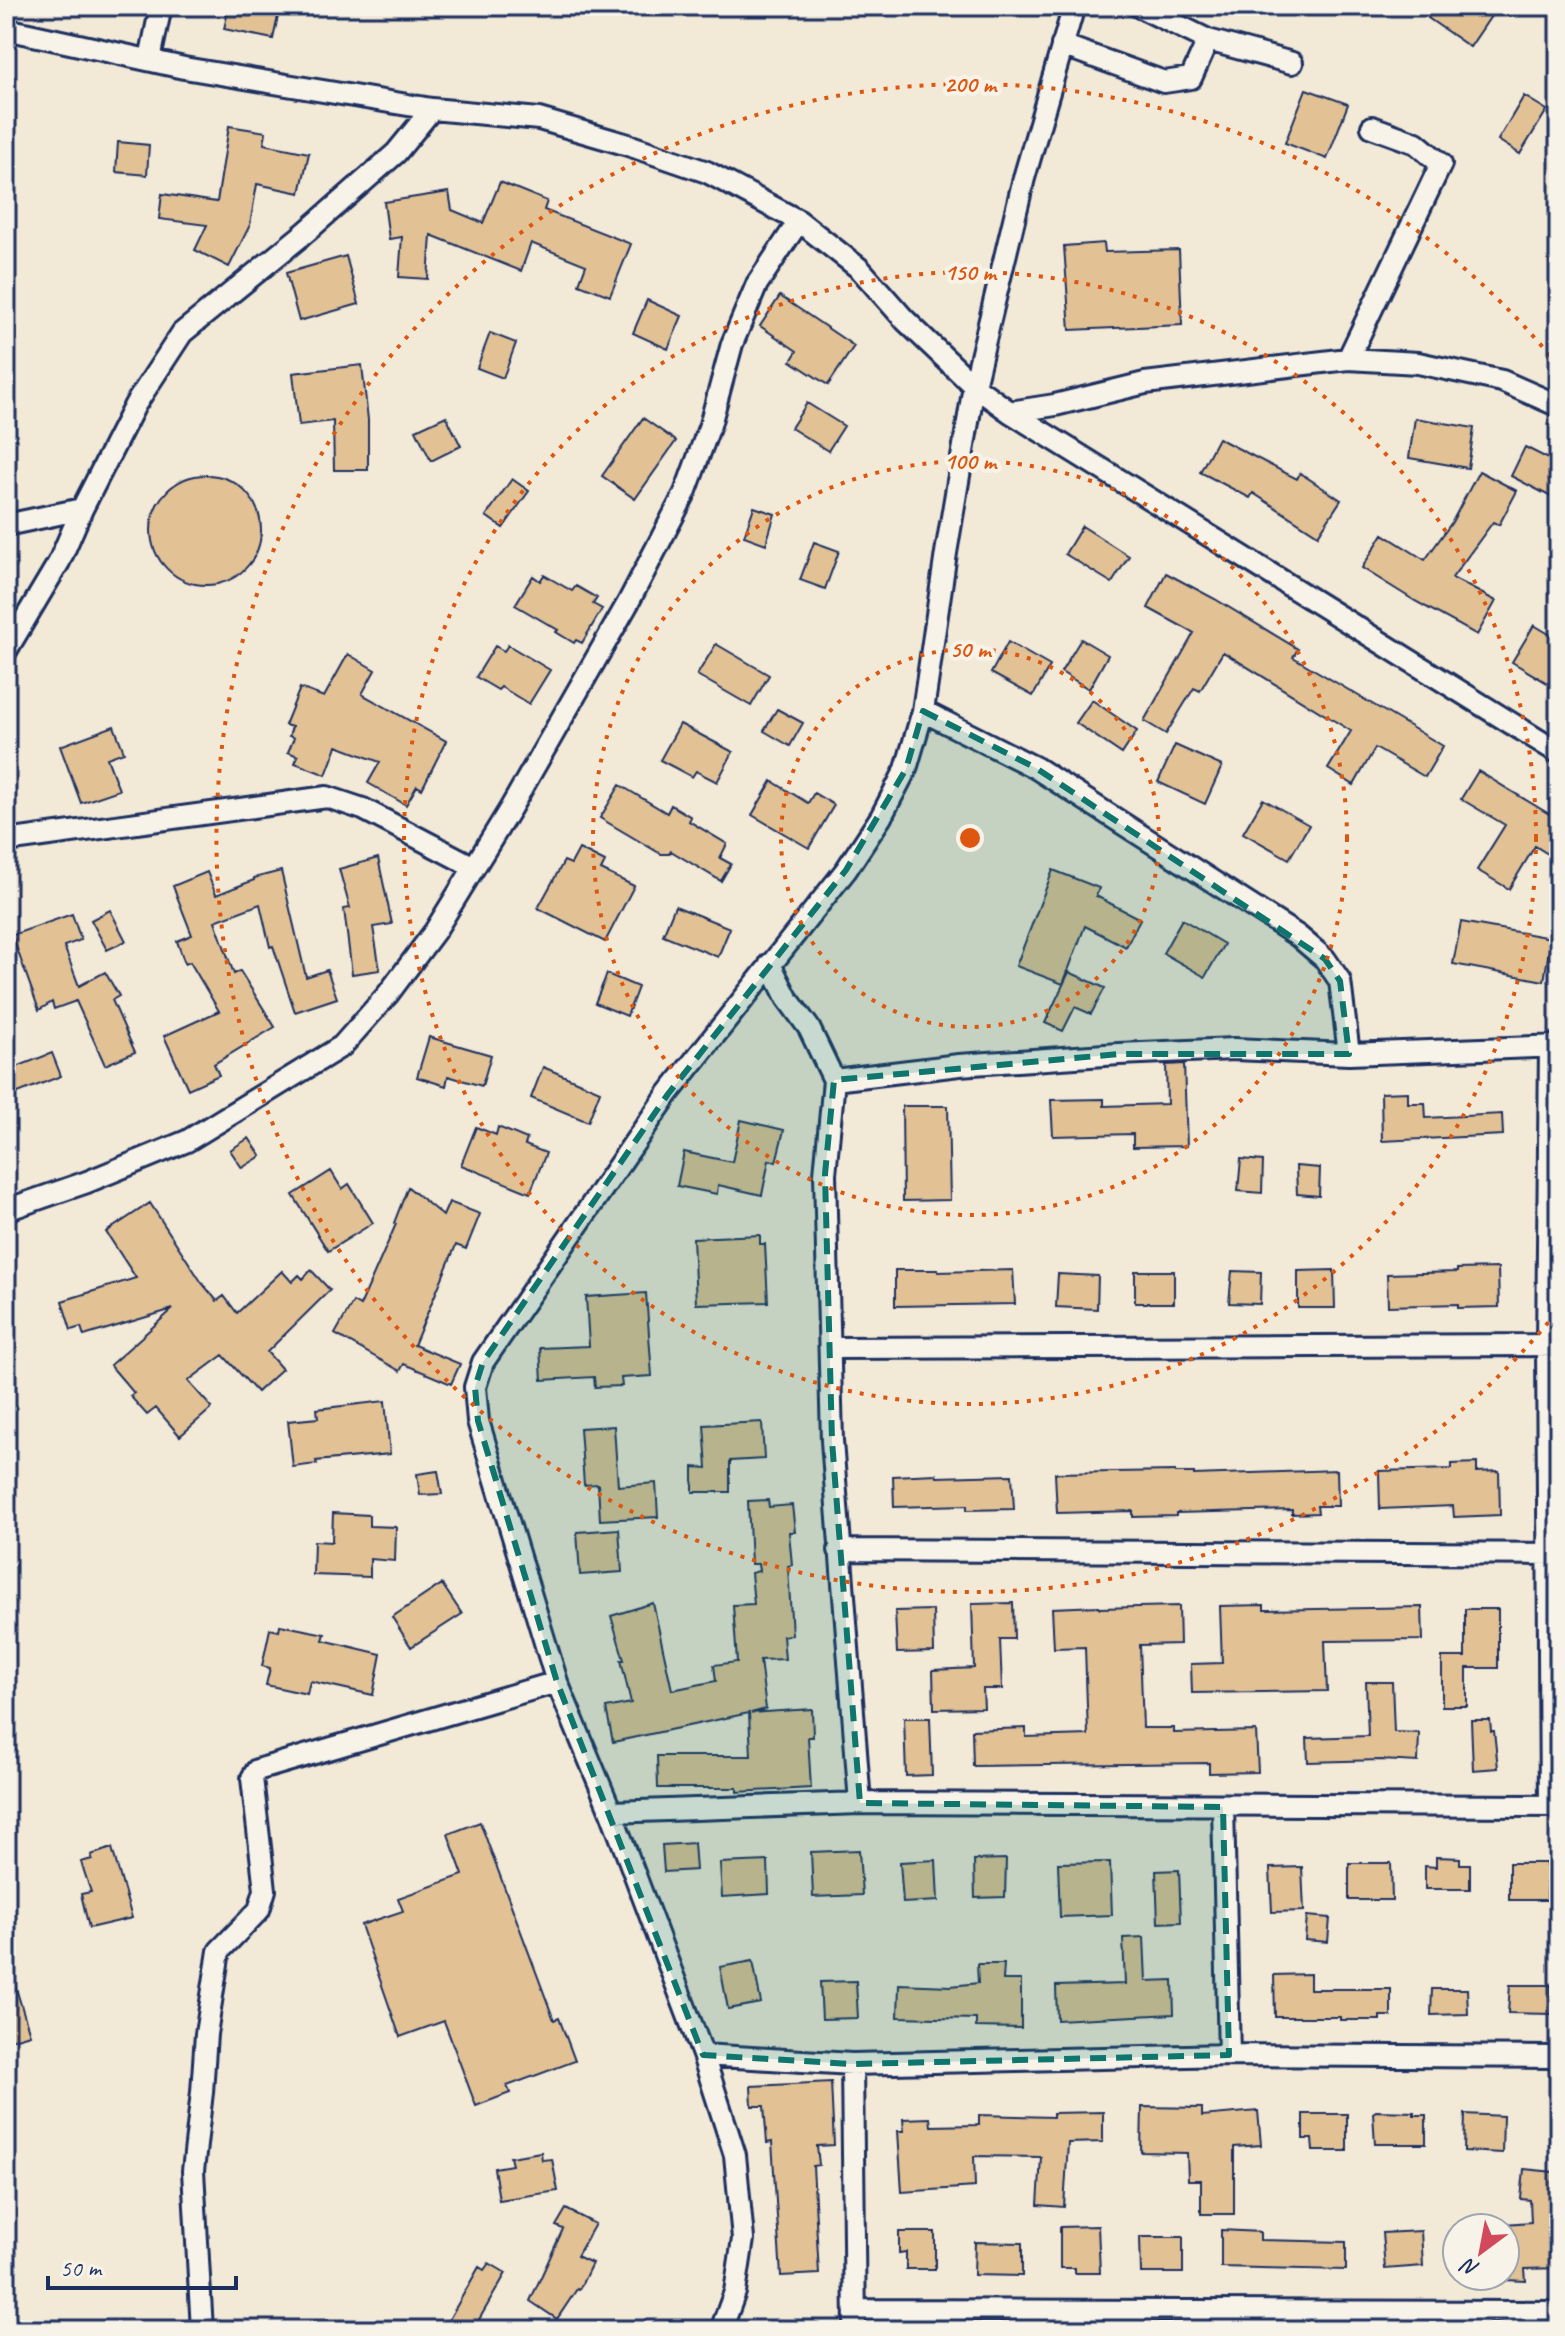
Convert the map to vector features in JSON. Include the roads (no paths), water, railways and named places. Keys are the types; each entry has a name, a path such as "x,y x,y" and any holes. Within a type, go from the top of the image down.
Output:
{"street":[{"path":"150,59 161,6"},
{"path":"721,2330 735,2292 743,2239 735,2155 703,2055 611,1812 557,1682 478,1421 475,1387 483,1362 668,1094 846,870 881,817 906,769 923,711 974,386 1024,178 1074,6"},
{"path":"1138,6 1208,40 1292,63"},
{"path":"6,29 184,68 432,109 539,119 707,172 799,221 860,269 905,320 974,386 1010,412 1559,753"},
{"path":"1062,45 1164,82 1191,78 1208,40"},
{"path":"6,651 59,562 135,405 182,333 306,232 396,153 432,109"},
{"path":"1348,359 1441,164 1416,143 1372,127"},
{"path":"6,1210 87,1182 187,1141 342,1046 388,994 435,931 510,809 628,603 685,493 710,425 732,344 757,284 799,221"},
{"path":"1010,412 1055,405 1145,383 1348,359 1418,363 1502,381 1559,406"},
{"path":"6,525 82,509"},
{"path":"923,711 1036,768 1298,936 1325,959 1340,981 1349,1054"},
{"path":"6,841 327,797 363,809 474,867"},
{"path":"770,964 787,998 809,1028 834,1080 825,1174 830,1348 839,1550 860,1803"},
{"path":"611,1812 860,1803 1223,1807 1555,1806 1555,1046 1349,1054 1234,1049 1119,1054 959,1065 834,1080"},
{"path":"830,1348 1553,1345"},
{"path":"839,1550 1554,1554"},
{"path":"202,2330 193,2171 206,2034 219,1951 259,1910 265,1890 252,1778 257,1770 557,1682"},
{"path":"1223,1807 1229,2055"},
{"path":"703,2055 852,2064 1229,2055 1559,2057"},
{"path":"852,2064 855,2320 1559,2312"}]}
